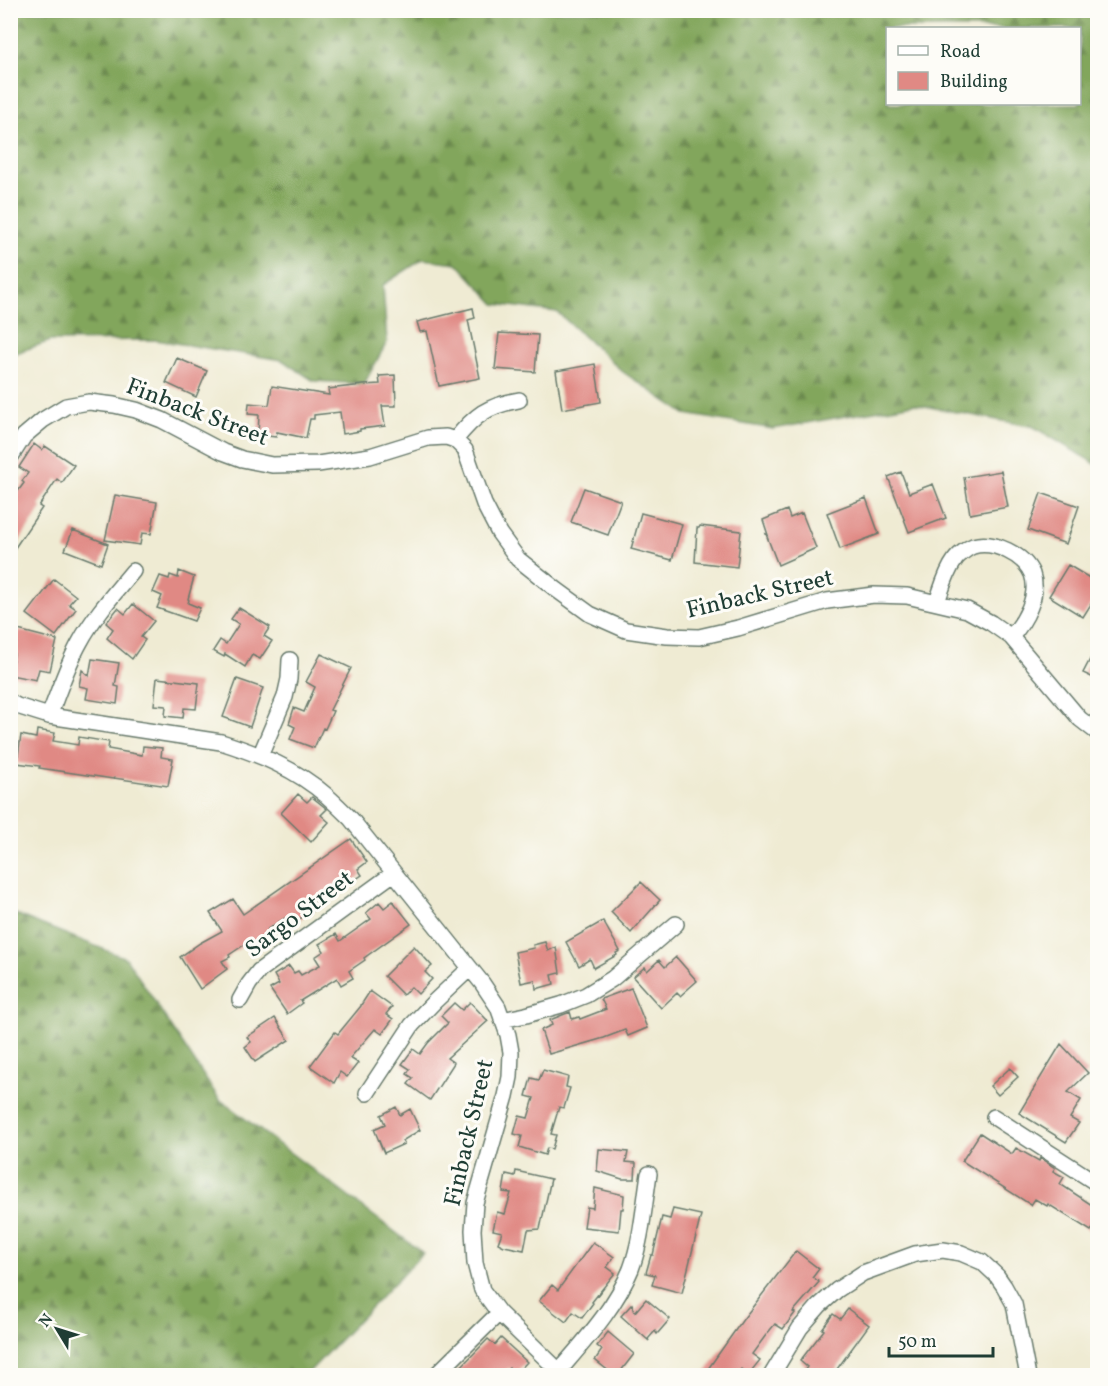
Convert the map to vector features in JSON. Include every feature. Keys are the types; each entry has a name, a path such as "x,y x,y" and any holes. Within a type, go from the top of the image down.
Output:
{"street":[{"path":"454,440 469,422 481,413 503,403 519,400"},
{"name":"Finback Street","path":"10,458 24,436 43,420 66,406 89,402 136,410 162,420 223,452 272,465 318,464 370,456 428,438 447,437 465,450 484,504 499,533 518,559 590,614 626,630 667,636 699,637 738,628 828,601 874,594 907,596 937,602 967,610 991,622 1011,637 1080,719 1098,733"},
{"path":"937,602 946,576 956,558 973,546 990,545 1007,549 1021,560 1032,574 1034,589 1022,625 1011,637"},
{"path":"49,716 79,644 94,620 133,571"},
{"path":"260,756 285,697 290,660"},
{"name":"Finback Street","path":"10,702 49,716 221,742 292,771 326,795 351,819 482,983 498,1007 508,1035 511,1052 510,1077 507,1096 475,1203 473,1230 475,1263 482,1290 499,1313 561,1373"},
{"name":"Sargo Street","path":"240,1000 259,970 394,873"},
{"path":"502,1020 561,1005 586,995 612,979 676,924"},
{"path":"367,1093 412,1025 470,968"},
{"path":"993,1117 1098,1184"},
{"path":"561,1373 614,1302 631,1269 639,1241 649,1174"},
{"path":"771,1376 800,1328 837,1290 863,1273 915,1254 943,1250 961,1253 982,1262 997,1276 1014,1304 1028,1376"},
{"path":"435,1376 499,1313"}],"green space":[{"path":"10,11 1097,11 1097,465 1034,427 914,404 773,429 685,414 623,372 557,312 495,304 457,263 423,259 383,285 387,342 364,384 314,381 282,360 156,340 50,341 11,355"},
{"path":"10,912 126,958 219,1099 423,1253 306,1375 11,1375"}],"building":[{"path":"473,308 475,318 468,320 480,378 439,386 427,331 420,332 417,322"},
{"path":"499,333 538,335 535,372 495,369"},
{"path":"177,358 207,371 196,397 166,383"},
{"path":"595,364 601,402 562,409 556,371"},
{"path":"395,375 396,406 382,406 385,426 343,434 340,412 314,415 314,419 310,419 306,438 277,432 276,437 258,435 259,415 248,414 249,403 269,405 272,386 329,395 328,389 380,384 379,376"},
{"path":"34,444 42,450 45,446 74,465 62,483 57,479 39,506 42,508 10,555 10,502 24,483 22,481 28,473 19,467"},
{"path":"1001,471 1008,507 970,514 964,477"},
{"path":"901,472 909,493 933,484 946,518 909,532 888,477"},
{"path":"584,488 621,501 608,535 571,522"},
{"path":"1041,493 1079,506 1066,544 1028,530"},
{"path":"115,495 157,502 151,534 142,533 140,545 105,540"},
{"path":"866,498 879,534 840,549 827,513"},
{"path":"787,510 790,518 802,513 816,548 778,565 763,520"},
{"path":"641,513 682,524 672,560 631,549"},
{"path":"700,526 741,531 737,567 695,562 697,528"},
{"path":"73,530 108,544 101,564 65,550"},
{"path":"1068,565 1098,583 1098,593 1083,617 1049,596"},
{"path":"179,571 194,577 188,603 200,608 194,621 157,608 162,596 153,592 160,576 169,579 170,575 178,578"},
{"path":"54,579 76,596 69,604 76,609 56,636 27,614"},
{"path":"133,604 154,621 141,637 145,640 132,659 107,638 113,629 106,623 118,608 125,614"},
{"path":"239,608 270,627 264,636 272,641 260,659 252,655 245,667 225,654 224,657 213,651 220,640 226,644 239,624 231,619"},
{"path":"18,630 57,640 50,671 39,669 36,680 10,675"},
{"path":"1098,644 1098,680 1083,673"},
{"path":"321,654 351,668 330,710 333,711 325,729 323,728 314,748 290,739 295,727 289,724 294,708 304,712 315,687 306,682"},
{"path":"92,659 119,663 115,686 119,687 117,704 86,699 88,688 79,686 82,670 89,676"},
{"path":"157,678 199,683 196,709 184,708 183,718 165,716 166,706 154,705"},
{"path":"237,679 263,688 250,727 223,717"},
{"path":"37,730 55,733 53,741 78,745 79,737 109,742 108,749 142,755 143,746 162,748 161,757 173,759 168,786 17,763 21,735 36,738"},
{"path":"298,794 307,802 312,797 327,809 321,815 329,822 311,842 281,813"},
{"path":"351,839 367,862 358,869 362,875 347,885 343,879 312,900 317,908 290,925 285,918 268,929 272,939 256,949 252,943 249,946 247,943 229,955 230,957 222,961 227,969 200,989 180,957 222,931 210,913 233,899 243,914"},
{"path":"641,882 660,900 631,933 611,912"},
{"path":"393,901 411,924 349,971 353,978 341,985 337,978 300,1001 302,1003 287,1014 270,989 279,984 274,975 289,966 294,973 298,971 301,975 320,965 315,957 324,951 319,944 336,934 340,941 371,919 366,913 379,902 384,908"},
{"path":"603,921 620,951 594,968 590,959 579,966 566,942"},
{"path":"545,942 548,951 556,947 560,973 552,975 554,984 536,989 535,980 521,983 515,952 534,948 533,945"},
{"path":"414,946 432,966 425,972 432,979 418,994 411,987 403,995 384,976"},
{"path":"676,957 697,981 680,996 677,993 661,1008 633,977 645,967 647,971 659,960 665,967"},
{"path":"631,988 647,1028 628,1036 625,1030 549,1054 541,1030 552,1025 550,1020 570,1012 572,1019 579,1017 580,1019 606,1009 601,999"},
{"path":"370,991 392,1007 386,1014 393,1019 382,1034 375,1029 350,1058 358,1063 347,1077 340,1072 334,1083 310,1066 335,1032 338,1034 361,1006"},
{"path":"470,1002 488,1021 447,1058 454,1063 430,1100 408,1084 413,1078 407,1074 410,1069 402,1064 413,1049 420,1054 448,1023 441,1016 454,1003 462,1010"},
{"path":"275,1018 289,1040 255,1062 245,1047 251,1042 247,1037"},
{"path":"1061,1044 1088,1073 1068,1092 1081,1100 1070,1118 1079,1123 1066,1142 1019,1113"},
{"path":"1010,1068 1018,1077 998,1095 990,1086"},
{"path":"543,1070 568,1077 566,1087 570,1088 564,1108 559,1107 551,1134 556,1135 552,1149 547,1148 545,1155 519,1147 522,1136 514,1134 519,1116 528,1118 534,1098 526,1096 531,1078 539,1080"},
{"path":"396,1107 400,1115 410,1109 420,1130 402,1141 404,1144 384,1153 374,1129 385,1124 381,1115"},
{"path":"980,1133 1012,1154 1016,1148 1039,1161 1040,1158 1055,1168 1053,1171 1064,1177 1060,1184 1098,1209 1098,1222 1091,1231 1048,1204 1047,1206 1035,1199 1031,1205 962,1161"},
{"path":"599,1149 628,1152 626,1162 636,1163 635,1179 622,1179 597,1171"},
{"path":"516,1171 551,1179 540,1229 528,1230 524,1250 498,1243 502,1232 493,1230 497,1212 505,1214 511,1193 503,1192 506,1174 515,1176"},
{"path":"595,1188 624,1195 619,1231 584,1227 587,1207 593,1208"},
{"path":"673,1209 701,1215 682,1293 652,1285 655,1275 646,1273 662,1217 670,1219"},
{"path":"593,1242 614,1257 607,1267 615,1273 582,1318 573,1312 566,1322 539,1301 552,1285 558,1290"},
{"path":"796,1251 819,1269 813,1277 819,1282 793,1312 795,1313 783,1329 775,1324 766,1335 752,1354 760,1360 748,1375 741,1369 736,1376 703,1376 744,1318"},
{"path":"646,1299 670,1319 657,1334 655,1331 648,1339 649,1341 621,1316 632,1304 635,1312"},
{"path":"848,1309 869,1325 832,1376 801,1376 807,1367 800,1361 824,1330 822,1329 833,1314 840,1319"},
{"path":"608,1332 634,1354 617,1376 595,1360 602,1350 597,1346"},
{"path":"501,1338 527,1362 516,1374 509,1368 501,1376 452,1376 488,1339 495,1345"}]}
